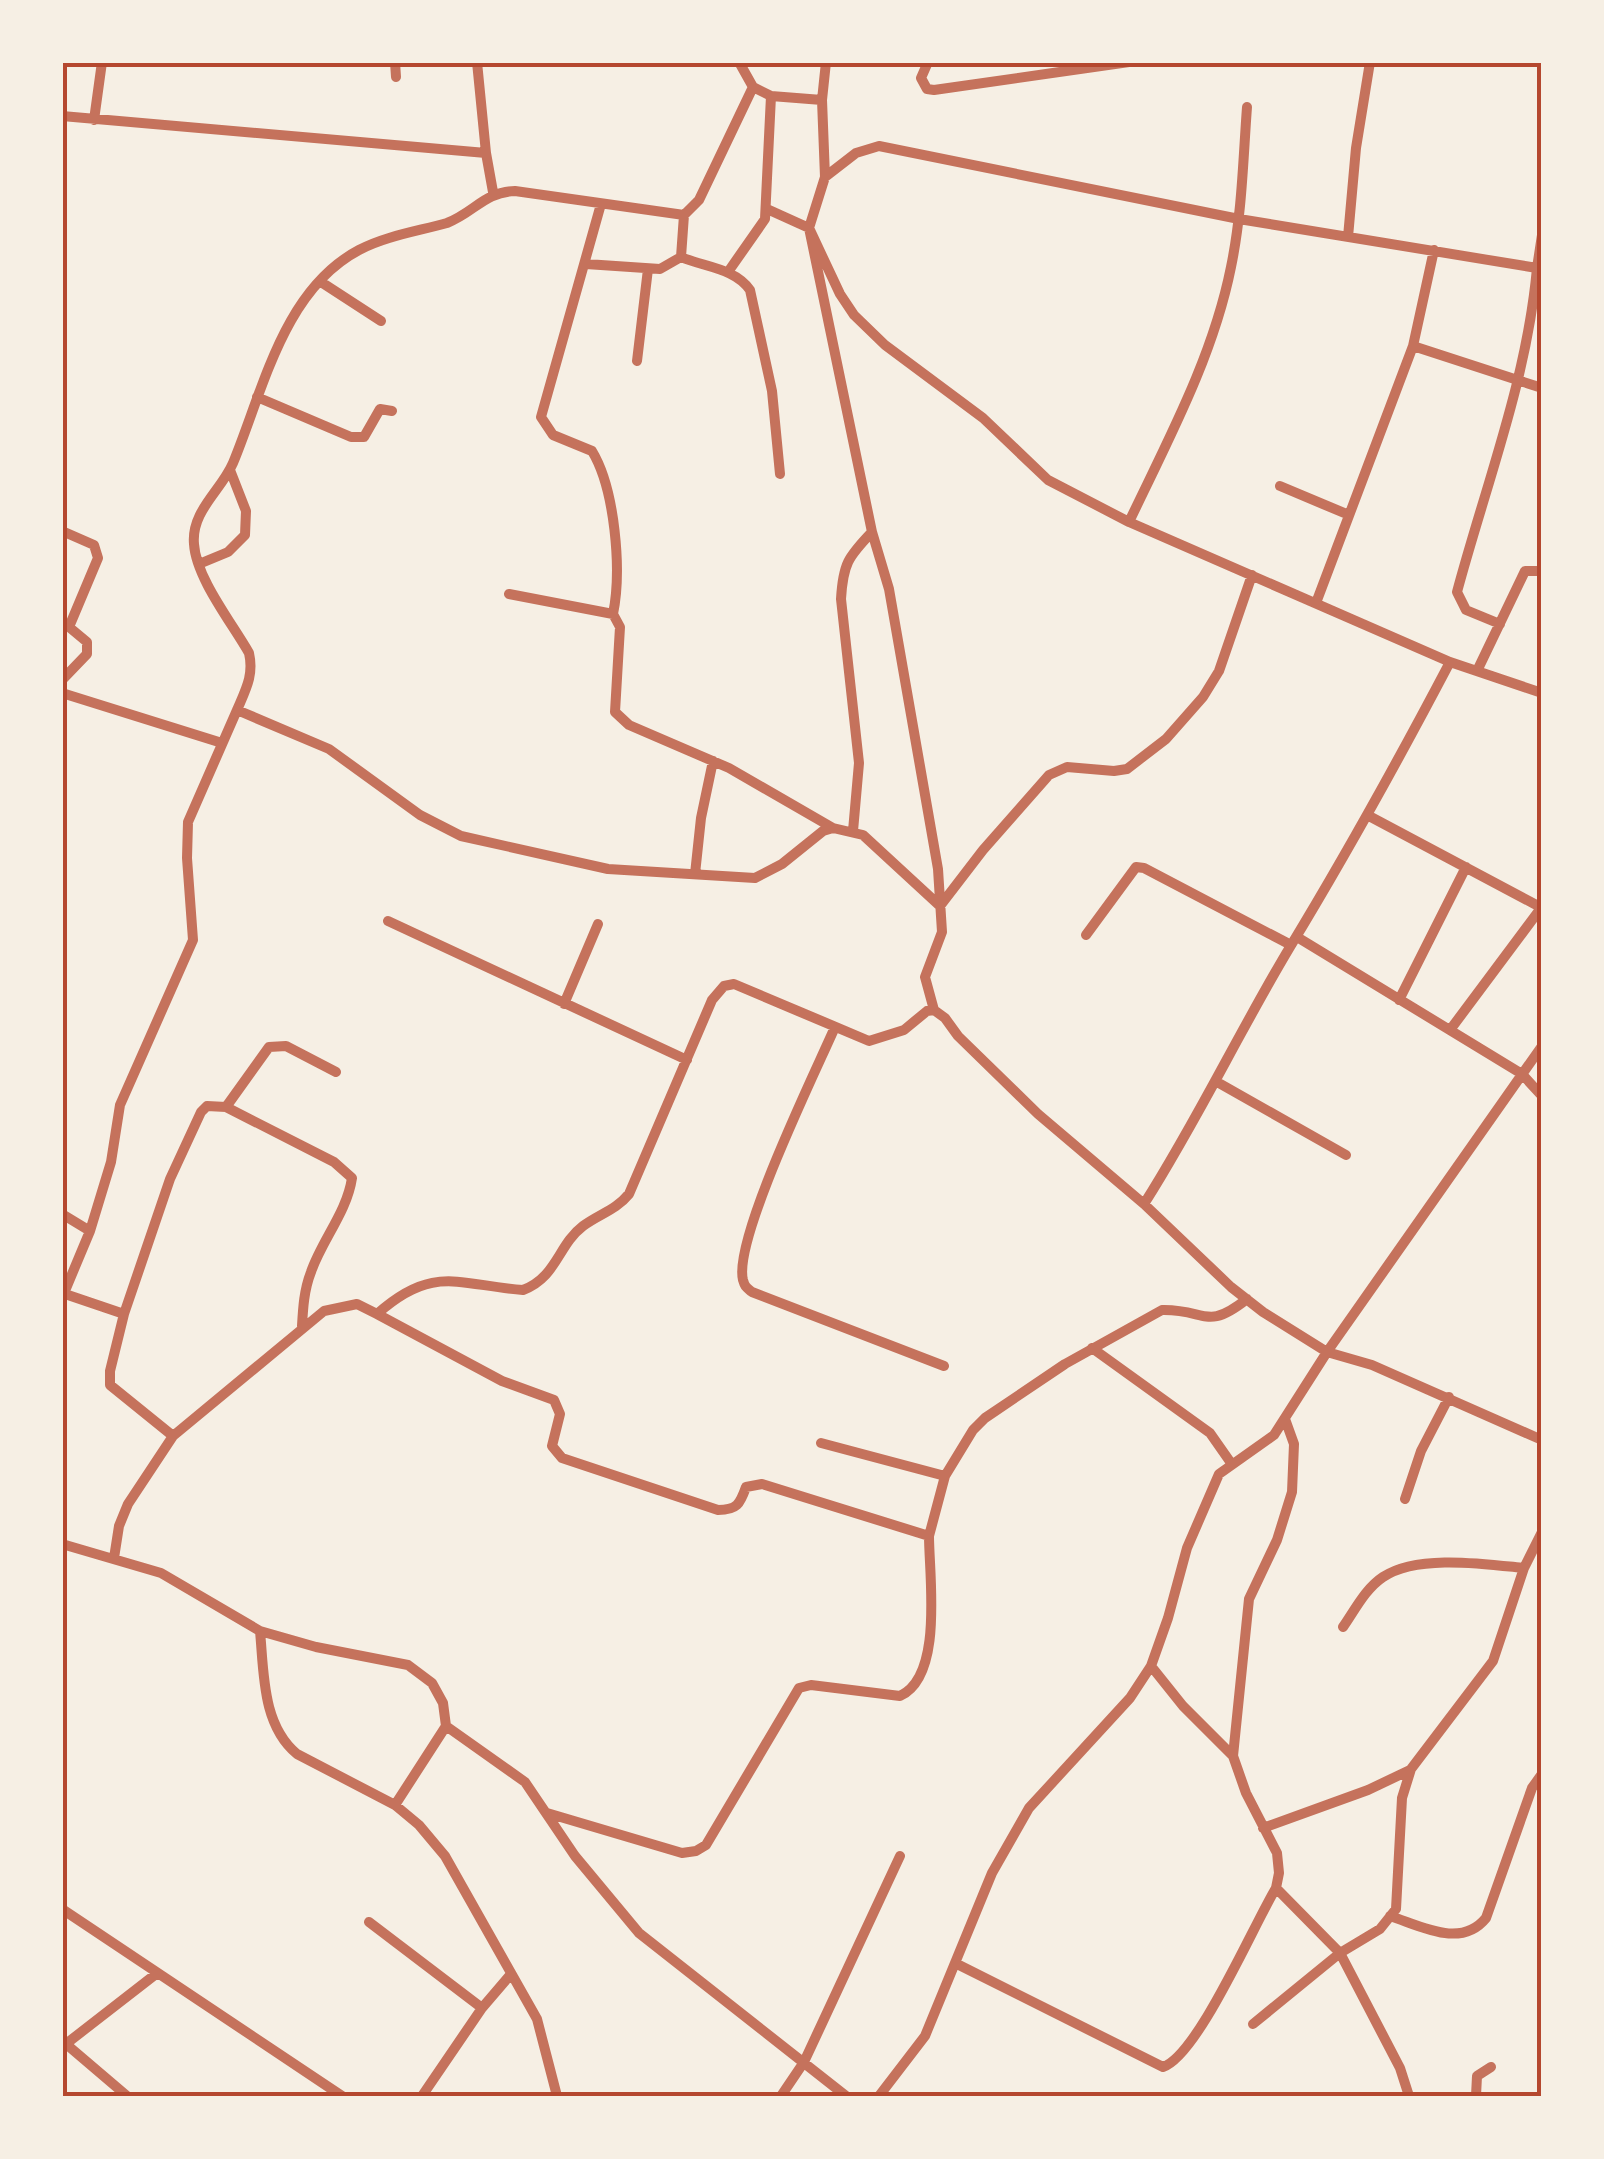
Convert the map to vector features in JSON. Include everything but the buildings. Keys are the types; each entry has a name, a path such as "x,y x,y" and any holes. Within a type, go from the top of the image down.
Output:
{"street":[{"path":"94,120 102,62"},
{"path":"395,62 396,76"},
{"path":"477,62 493,192"},
{"path":"740,62 752,87 771,96 822,100"},
{"path":"826,62 822,100 826,177 809,228 872,532 890,588 938,869 942,932 925,978 934,1010 1038,1114 1144,1204 1247,1300 1326,1352 1372,1365 1542,1440"},
{"path":"928,62 920,78 927,89 934,90 1129,62"},
{"path":"1348,237 1356,148 1370,62"},
{"path":"681,257 684,215 699,200 752,87"},
{"path":"728,272 765,219 771,96"},
{"path":"1129,522 1209,347 1240,219 1247,107"},
{"path":"62,116 486,154"},
{"path":"826,177 856,153 879,146 1240,219 1536,268"},
{"path":"124,1314 64,1296 90,1231 111,1162 120,1105 194,940 188,822 250,681 249,653 199,564 194,529 230,470 256,397 292,321 343,259 365,246 460,218 493,192 515,191 684,215"},
{"path":"600,204 541,417 552,435 592,451 602,471 616,549 618,592 613,614 620,627 615,712 629,724 713,761 833,828 862,835 940,906"},
{"path":"767,208 809,228 854,315 885,345 967,404 1048,480 1129,522 1450,662 1542,694"},
{"path":"1500,624 1466,610 1457,592 1520,379 1542,235"},
{"path":"1316,603 1412,346 1434,250"},
{"path":"681,257 742,279 752,298 772,391 780,474"},
{"path":"586,264 648,269 666,267 681,257"},
{"path":"636,361 648,269"},
{"path":"321,282 381,321"},
{"path":"1412,346 1542,388"},
{"path":"256,397 351,438 364,438 380,409 392,411"},
{"path":"199,564 228,552 245,536 246,511 230,470"},
{"path":"1280,486 1349,514"},
{"path":"62,531 94,546 98,558 70,620 72,632 87,642 87,654 62,680"},
{"path":"853,831 859,763 841,600 842,575 849,556 872,532"},
{"path":"1477,671 1525,571 1542,571"},
{"path":"940,906 1049,775 1073,766 1128,769 1166,739 1203,698 1220,671 1252,574"},
{"path":"509,594 613,614"},
{"path":"1144,1204 1370,816 1450,662"},
{"path":"62,693 222,743"},
{"path":"237,710 329,749 420,815 461,836 608,869 755,878 833,828"},
{"path":"695,874 713,761"},
{"path":"1370,816 1541,908 1450,1030"},
{"path":"1086,935 1136,867 1144,868 1294,941 1400,1000 1522,1074 1542,1096"},
{"path":"1400,1000 1466,867"},
{"path":"388,922 687,1060"},
{"path":"564,1004 598,924"},
{"path":"377,1314 398,1295 437,1280 524,1290 537,1285 583,1226 619,1206 629,1194 712,1000 724,986 746,988 858,1039 886,1039 904,1030 921,1014 934,1010"},
{"path":"835,1028 753,1220 743,1260 744,1283 752,1292 944,1366"},
{"path":"226,1107 258,1058 274,1045 286,1046 336,1072"},
{"path":"879,2096 925,2036 992,1873 1029,1808 1130,1698 1150,1666 1199,1518 1219,1474 1260,1448 1285,1419 1326,1352 1542,1046"},
{"path":"1216,1082 1346,1155"},
{"path":"173,1436 110,1385 110,1370 124,1314 170,1179 190,1132 207,1106 226,1107 334,1162 352,1178 350,1193 311,1270 302,1326"},
{"path":"62,1214 90,1231"},
{"path":"546,1813 682,1853 706,1845 799,1688 810,1685 900,1696 915,1685 922,1673 930,1638 929,1536 945,1476 973,1430 985,1418 1092,1348 1162,1310 1181,1310 1216,1319 1247,1300"},
{"path":"114,1558 119,1526 128,1504 173,1436 302,1326 324,1311 357,1304 502,1382 554,1400 560,1414 552,1446 562,1458 718,1510 740,1505 746,1488 762,1484 929,1536"},
{"path":"1092,1348 1210,1433 1232,1463"},
{"path":"1405,1499 1422,1452 1449,1398"},
{"path":"1233,1756 1250,1599 1278,1540 1292,1492 1294,1444 1285,1419"},
{"path":"822,1444 945,1476"},
{"path":"1253,2024 1340,1953 1380,1929 1390,1916 1398,1898 1402,1798 1411,1769 1493,1662 1524,1568 1542,1532"},
{"path":"62,1544 161,1573 260,1631 316,1647 408,1665 432,1683 443,1702 446,1726 395,1804"},
{"path":"1343,1627 1367,1592 1393,1572 1450,1563 1524,1568"},
{"path":"260,1631 274,1726 284,1744 395,1804 445,1856 537,2019 557,2096"},
{"path":"957,1964 1163,2067 1174,2064 1193,2042 1276,1888 1279,1864 1233,1756 1192,1716 1150,1666"},
{"path":"446,1726 525,1782 595,1881 638,1932 846,2096"},
{"path":"1263,1828 1368,1790 1411,1769"},
{"path":"1390,1916 1456,1934 1479,1927 1486,1918 1532,1788 1542,1774"},
{"path":"781,2096 804,2062 900,1856"},
{"path":"1276,1888 1340,1953 1400,2068 1409,2096"},
{"path":"62,1909 342,2096"},
{"path":"369,1922 482,2008"},
{"path":"127,2096 64,2045 156,1974"},
{"path":"422,2096 482,2008 511,1974"},
{"path":"1476,2096 1477,2076 1491,2067"}]}
